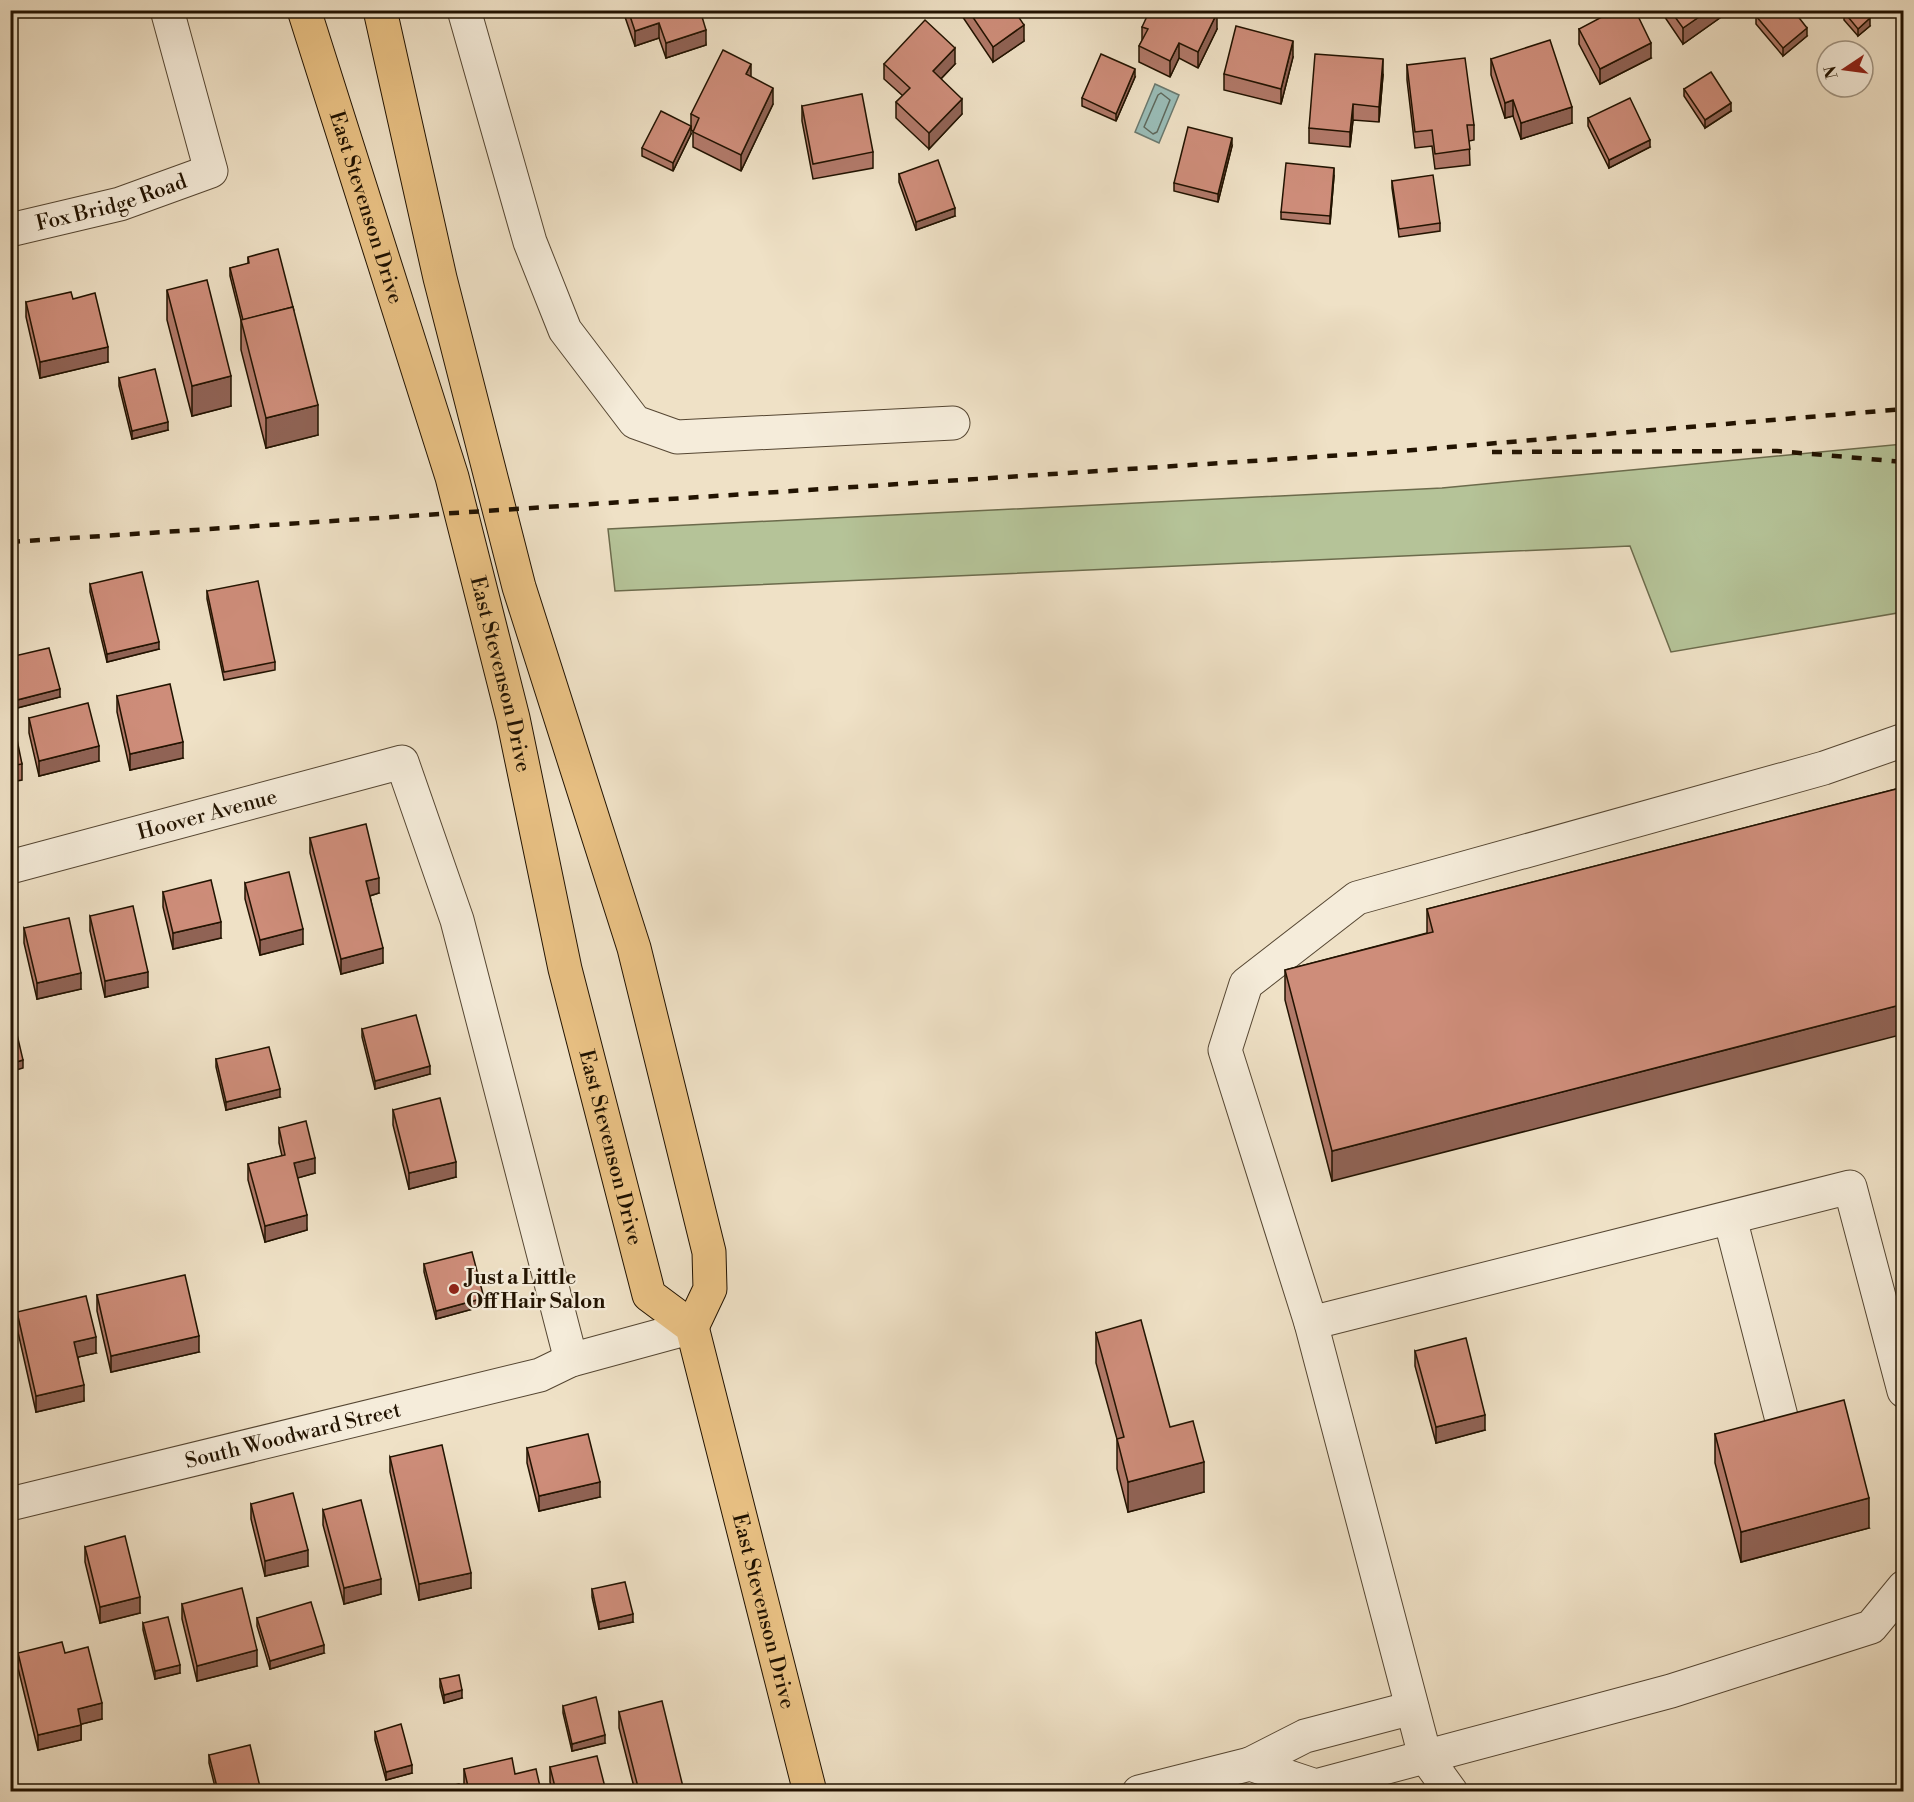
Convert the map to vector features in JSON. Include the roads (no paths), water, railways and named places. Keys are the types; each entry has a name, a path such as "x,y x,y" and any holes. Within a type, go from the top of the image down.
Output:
{"main road":[{"name":"East Stevenson Drive","path":"304,10 452,477 513,718 564,969 649,1294 692,1327 810,1791"},
{"name":"East Stevenson Drive","path":"380,10 440,278 519,587 634,948 709,1252 710,1289 692,1327"}],"street":[{"name":"Fox Bridge Road","path":"10,230 120,204 211,171 167,10"},
{"path":"464,10 530,242 565,330 634,422 677,437 954,423"},
{"path":"1451,1791 1425,1756 1311,1323 1225,1050 1246,984 1357,898 1824,768 1904,740"},
{"name":"Hoover Avenue","path":"10,867 402,762 457,920 572,1360"},
{"path":"1311,1323 1850,1187 1904,1392"},
{"path":"1730,1218 1784,1428"},
{"name":"South Woodward Street","path":"10,1504 540,1375 572,1360 692,1327"},
{"path":"1138,1791 1233,1776 1316,1786 1671,1691 1871,1627 1904,1587"},
{"path":"1233,1776 1305,1736 1412,1708"}],"water":[{"path":"1155,84 1179,95 1159,143 1135,132"}],"railway":[{"path":"10,542 1390,452 1904,409"},
{"path":"1492,452 1777,451 1904,462"}],"place":[{"name":"Just a Little Off Hair Salon","path":"454,1289"}]}
